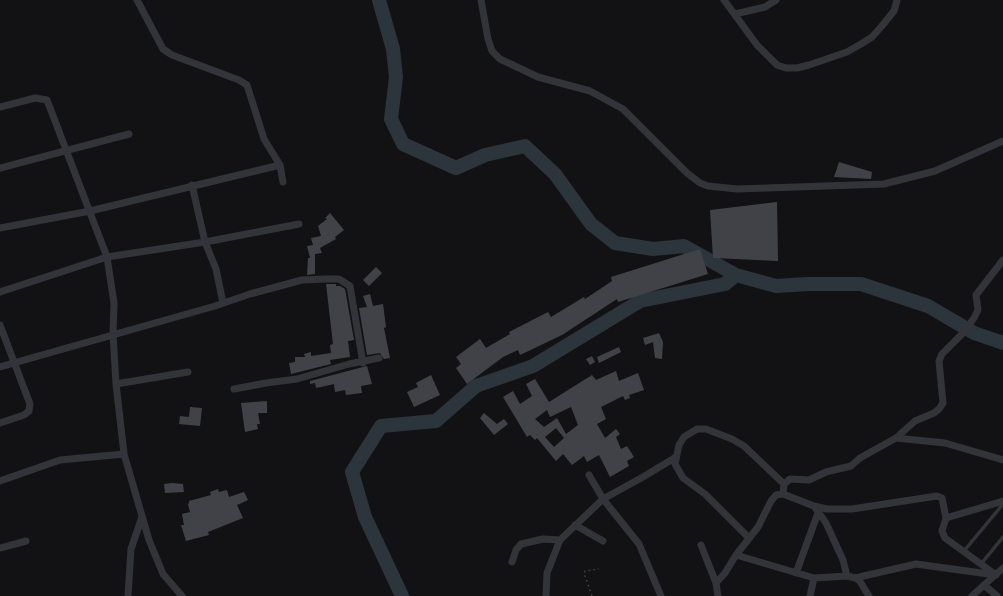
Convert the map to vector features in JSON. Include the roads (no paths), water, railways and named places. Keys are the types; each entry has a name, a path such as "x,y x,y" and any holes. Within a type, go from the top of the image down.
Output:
{"street":[{"path":"137,0 163,49 172,55 239,80 247,85 253,98 264,139 280,165 283,182"},
{"path":"481,0 488,39 492,51 500,59 538,77 590,91 623,109 687,173 700,183 708,186 737,189 884,184 935,172 1003,141"},
{"path":"724,0 739,23 757,46 777,65 786,68 797,68 846,52 872,37 894,11 897,0"},
{"path":"734,14 765,7 776,0"},
{"path":"0,108 35,98 47,100 90,211 107,257 114,303 113,334 116,384 124,454 149,540 163,574 182,596"},
{"path":"0,168 67,152 129,134"},
{"path":"0,228 90,211 192,185 280,165"},
{"path":"192,185 205,242 216,269 223,302"},
{"path":"0,292 107,257 205,242 299,224"},
{"path":"783,494 784,484 790,479 809,480 832,470 851,466 860,458 896,438 915,422 940,409 943,403 939,361 942,354 963,333 974,318 978,310 976,295 1003,260"},
{"path":"0,367 302,280 339,279 350,286 362,363"},
{"path":"0,324 30,404 29,411 24,415 0,423"},
{"path":"234,389 297,379 349,364 362,363 379,358"},
{"path":"116,384 188,372"},
{"path":"749,538 705,494 683,478 675,464 676,457 684,437 697,430 706,430 732,439 744,446 784,484"},
{"path":"896,438 945,443 1003,460"},
{"path":"0,481 60,460 124,454"},
{"path":"546,596 547,573 560,540 602,499 676,457"},
{"path":"589,475 602,499 639,544 661,596"},
{"path":"716,583 758,527 771,501 776,495 783,494 816,509 852,509 937,496 942,498 946,518 942,531 945,538 996,575"},
{"path":"946,518 1003,503"},
{"path":"796,573 816,509"},
{"path":"816,509 826,524 842,560 847,576"},
{"path":"128,596 131,549 142,517"},
{"path":"575,525 603,541"},
{"path":"512,562 516,550 520,544 543,539 560,540"},
{"path":"0,548 26,541"},
{"path":"701,545 716,583 718,596"},
{"path":"736,555 814,578 847,576 855,578 859,580 869,596"},
{"path":"855,578 916,564 996,575"},
{"path":"972,596 1003,568"},
{"path":"810,596 814,578"},
{"path":"984,585 997,596"}],"lane":[{"path":"964,552 1003,503"},
{"path":"981,565 1003,536"}],"waterway":[{"path":"379,0 393,49 396,77 391,119 403,144 456,168 485,155 525,146 555,174 591,224 615,243 653,249 684,246 736,275 776,286 808,284 861,284 928,306 974,333 1003,343"},
{"path":"402,596 365,517 352,472 381,426 436,421 476,386 533,366 640,301 725,284 736,275"}]}
